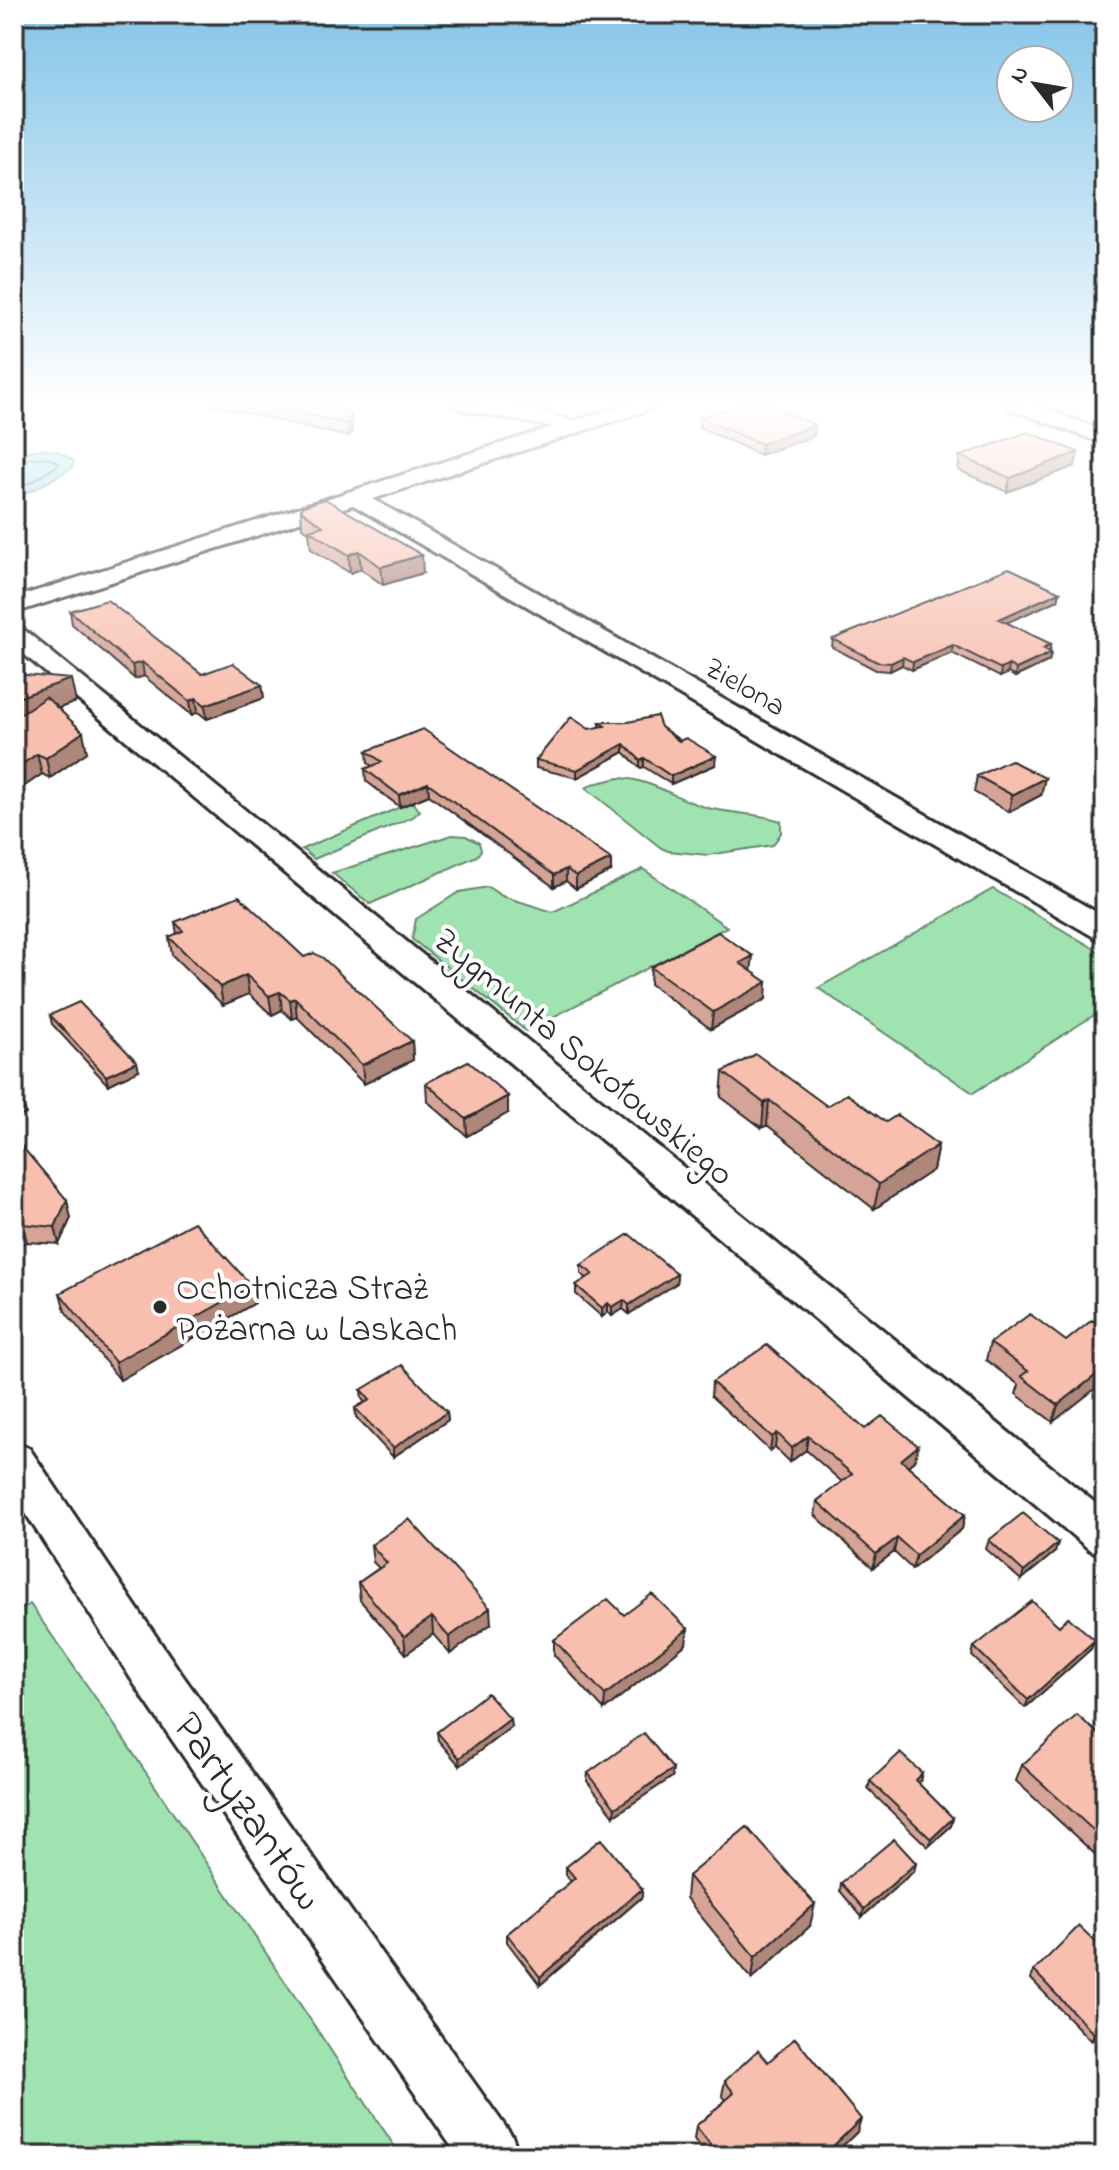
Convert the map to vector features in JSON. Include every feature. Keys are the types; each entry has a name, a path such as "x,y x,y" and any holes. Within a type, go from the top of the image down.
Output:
{"street":[{"path":"14,606 333,505"},
{"name":"Zielona","path":"369,505 1105,930"},
{"name":"Zygmunta Sokołowskiego","path":"14,634 1105,1537"},
{"name":"Partyzantów","path":"14,1460 161,1684 492,2156"}],"green space":[{"path":"619,778 642,782 708,808 781,821 781,833 773,845 708,855 668,851 586,788"},
{"path":"412,802 420,811 413,817 314,859 302,849"},
{"path":"452,835 466,836 479,843 481,850 477,856 370,904 332,873"},
{"path":"643,869 727,927 526,1031 412,939 416,919 459,892 488,887 502,896 553,912"},
{"path":"993,889 1105,955 1105,1008 973,1093 818,988"},
{"path":"30,1604 109,1717 401,2156 14,2156 14,1614"}],"building":[{"path":"336,505 422,555 381,567 359,551 349,555 309,530 323,526 301,510 304,506"},
{"path":"1009,568 1060,592 999,619 1051,644 1043,648 1051,653 1016,669 1009,665 1001,669 953,645 913,662 903,657 891,663 877,662 833,639"},
{"path":"107,600 202,674 233,663 262,685 205,705 196,698 190,701 142,662 132,665 70,611"},
{"path":"14,674 71,679 14,699"},
{"path":"46,697 83,732 46,758 37,754 18,767 14,766 14,718"},
{"path":"657,716 661,727 679,741 686,738 716,756 671,776 644,758 640,760 624,744 577,770 536,760 571,717 589,729 605,726 600,722 628,722"},
{"path":"423,729 611,859 576,876 566,869 554,875 428,783 399,795 365,769 382,762 367,751"},
{"path":"1010,760 1045,778 1012,795 977,776"},
{"path":"239,896 304,957 314,953 323,958 412,1041 362,1065 295,998 290,1000 280,992 269,996 246,975 220,987 169,937 183,931 175,922"},
{"path":"718,932 753,956 740,963 767,982 713,1012 651,967"},
{"path":"79,1002 137,1062 106,1076 50,1015"},
{"path":"756,1054 827,1106 847,1094 886,1122 897,1115 938,1145 879,1184 769,1100 764,1103 723,1072"},
{"path":"468,1061 508,1096 466,1119 426,1083"},
{"path":"14,1137 67,1200 55,1227 22,1224 14,1228"},
{"name":"Ochotnicza Straż Pożarna w Laskach","path":"194,1222 252,1286 115,1362 60,1293"},
{"path":"629,1234 677,1274 629,1305 624,1300 612,1307 608,1303 602,1308 576,1285 593,1274 581,1265"},
{"path":"1030,1314 1066,1341 1092,1320 1105,1330 1105,1368 1058,1405 1021,1376 1028,1371 990,1343"},
{"path":"767,1345 865,1429 882,1416 918,1446 901,1460 965,1515 916,1555 897,1538 876,1554 817,1501 852,1474 808,1436 792,1448 777,1433 772,1437 712,1382"},
{"path":"402,1365 447,1412 393,1448 355,1408 370,1400 361,1390"},
{"path":"1023,1513 1058,1543 1024,1572 989,1540"},
{"path":"409,1519 490,1608 449,1637 432,1617 404,1637 358,1583 387,1563 371,1545"},
{"path":"652,1594 688,1629 605,1695 554,1640 608,1599 624,1615"},
{"path":"1032,1601 1059,1626 1068,1617 1095,1640 1028,1700 974,1647"},
{"path":"487,1693 510,1719 459,1758 437,1732"},
{"path":"1077,1715 1105,1740 1105,1841 1022,1765"},
{"path":"644,1733 673,1769 615,1808 588,1773"},
{"path":"900,1753 922,1773 915,1780 953,1818 931,1839 870,1781"},
{"path":"747,1827 815,1904 755,1957 688,1876"},
{"path":"601,1839 642,1889 540,1977 507,1934 575,1878 566,1867"},
{"path":"894,1839 916,1863 864,1909 841,1883"},
{"path":"1079,1926 1105,1951 1105,2023 1094,2034 1034,1971"},
{"path":"795,2038 861,2119 823,2156 719,2156 696,2126 734,2093 725,2081 758,2050 768,2062"}],"place":[{"name":"Ochotnicza Straż Pożarna w Laskach","path":"160,1307"}]}
